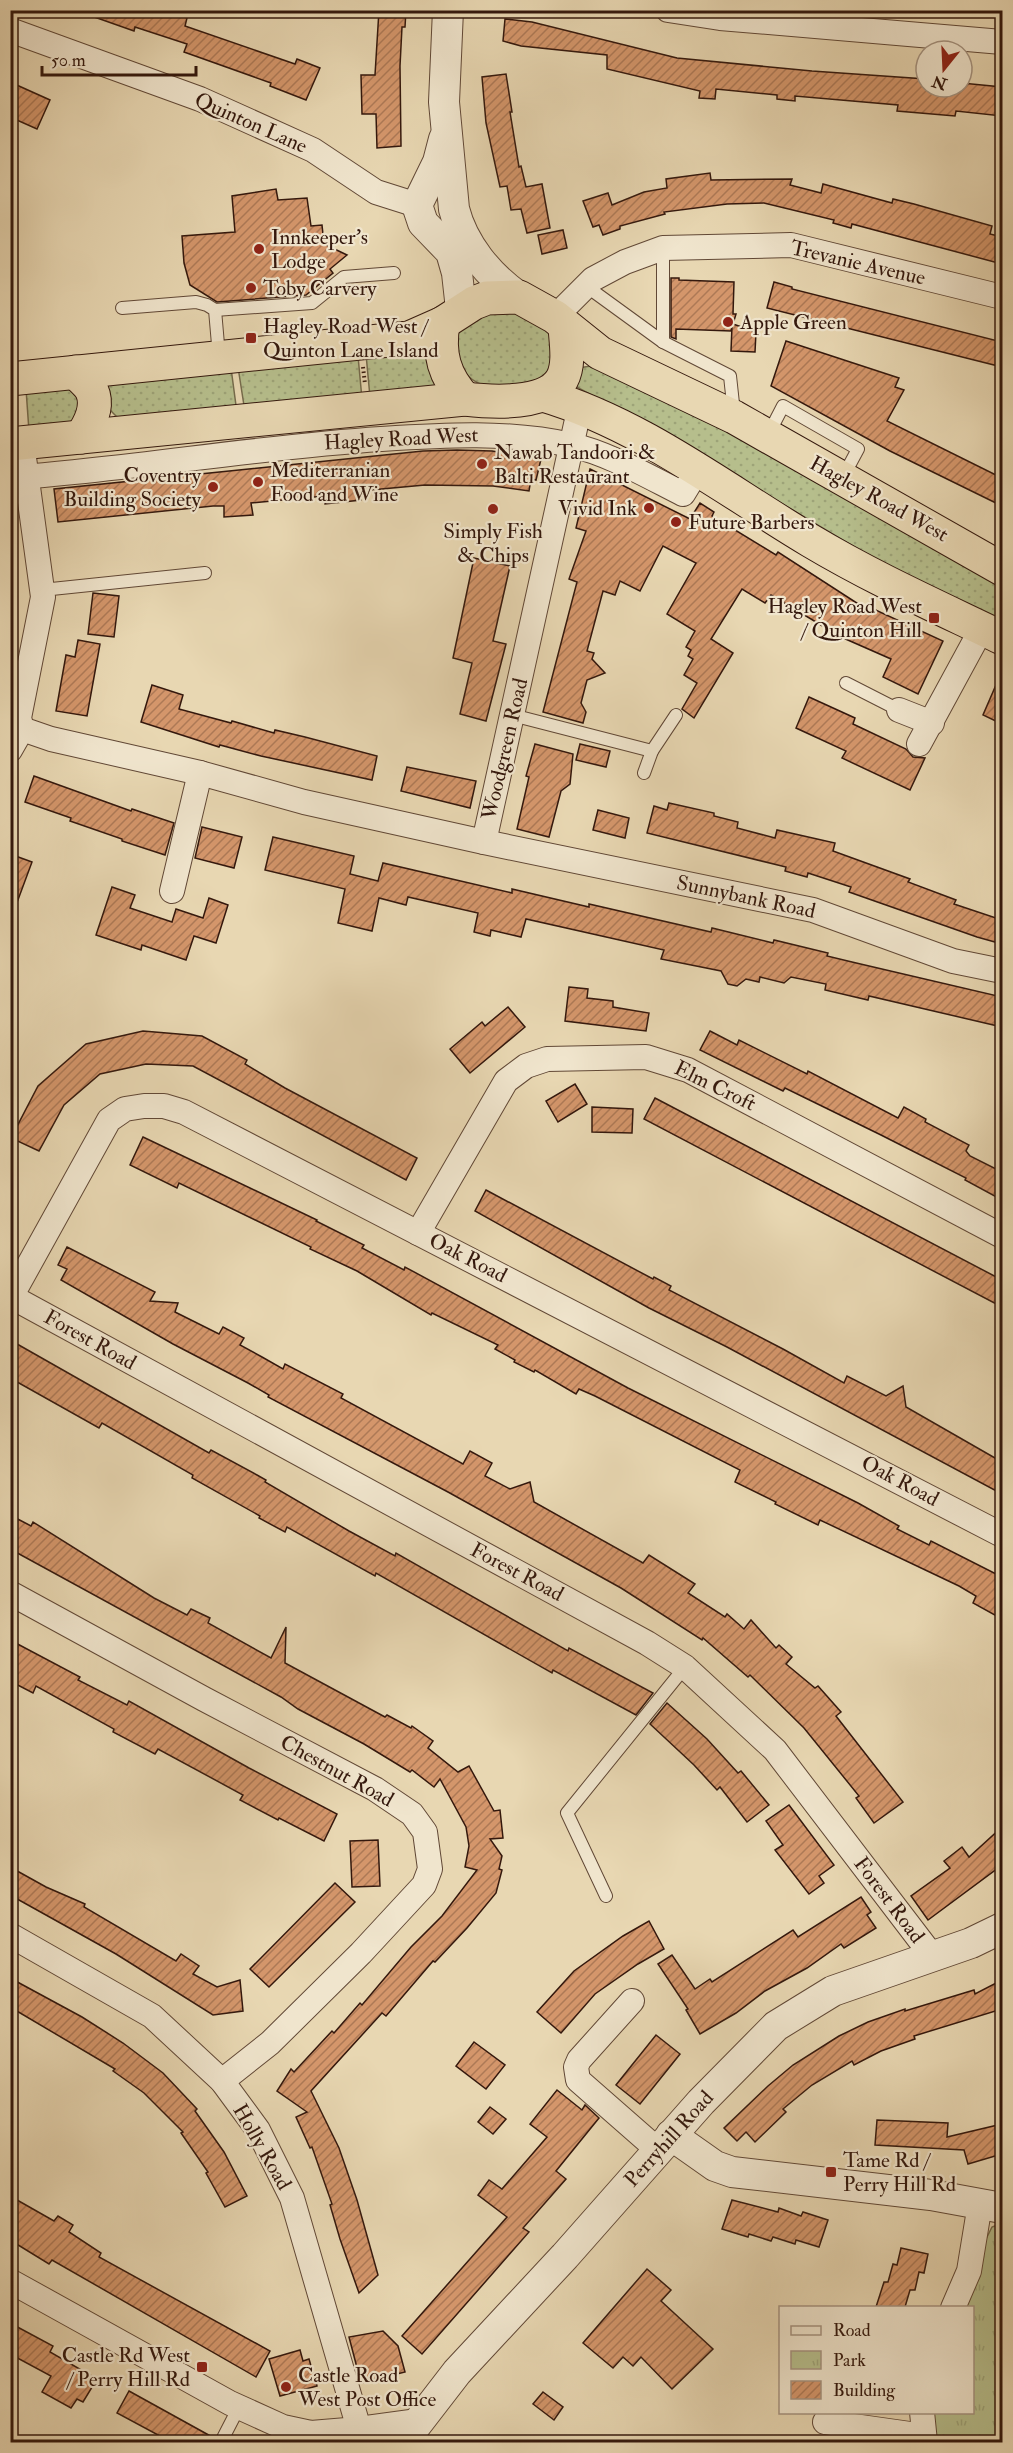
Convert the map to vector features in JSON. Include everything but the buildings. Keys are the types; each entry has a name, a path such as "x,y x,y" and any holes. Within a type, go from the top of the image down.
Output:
{"highway":[{"path":"10,379 409,338 487,298 519,297 560,322 566,364 563,378 557,386 543,395 513,400 465,399 444,369 440,341 452,316"},
{"name":"Hagley Road West","path":"560,322 600,353 734,417 1002,569"},
{"path":"75,372 92,391 92,421 81,436"},
{"path":"543,395 580,406 645,439 813,542 938,609 992,633"},
{"name":"Hagley Road West","path":"16,443 81,436 303,430 465,399"}],"street":[{"path":"448,10 444,102 447,128 448,221 451,252 457,273 452,316"},
{"path":"668,10 1002,42"},
{"name":"Quinton Lane","path":"10,30 200,99 313,150 376,192 417,205"},
{"path":"417,205 438,162 447,128"},
{"path":"417,205 429,200 444,201 448,221 500,284 519,297"},
{"name":"Trevanie Avenue","path":"560,322 593,279 626,262 663,248 791,245 1002,297"},
{"name":"Woodgreen Road","path":"22,729 51,739 200,773 304,802 484,842 580,406"},
{"name":"Hagley Road West","path":"18,478 303,430 488,434 526,437 573,445 596,453 683,494 698,471"},
{"path":"10,750 22,729 19,718 18,675 43,597 18,478 16,443"},
{"path":"919,744 992,633"},
{"path":"899,710 932,723"},
{"path":"172,891 200,773"},
{"name":"Sunnybank Road","path":"484,842 813,910 954,961 1002,971"},
{"name":"Elm Croft","path":"418,1233 506,1081 526,1066 547,1059 646,1057 688,1070 1002,1236"},
{"name":"Oak Road","path":"11,1297 109,1120 125,1109 164,1106 184,1112 1002,1535"},
{"name":"Forest Road","path":"11,1297 647,1643 685,1667 775,1750 933,1958"},
{"name":"Chestnut Road","path":"10,1593 375,1789 412,1814 425,1832 430,1869 424,1885 361,1953 270,2043 222,2081"},
{"name":"Perryhill Road","path":"411,2432 457,2372 565,2256 730,2071 776,2026 833,1991 971,1944 1002,1928"},
{"name":"Holly Road","path":"10,1935 152,2016 222,2081 258,2130 292,2198 359,2429"},
{"path":"632,2001 579,2060 576,2067 578,2080 665,2143 732,2172 840,2184 991,2206 969,2271 953,2306"},
{"path":"10,2281 240,2407 283,2427 314,2438 359,2429 411,2432"},
{"path":"825,2422 925,2439 922,2414"}],"lane":[{"path":"663,248 663,342"},
{"path":"122,308 196,302 215,310 312,303 344,277 394,273"},
{"path":"586,286 663,342 730,376 734,417"},
{"path":"215,310 219,357"},
{"path":"42,590 205,573"},
{"path":"846,683 899,710"},
{"path":"512,715 652,751"},
{"path":"644,773 652,751 676,715"},
{"path":"606,1896 567,1813 685,1667"},
{"path":"221,2442 240,2407"}],"path":[{"path":"363,357 365,389"}],"green space":[{"path":"513,313 542,325 550,334 553,346 551,368 534,384 494,387 477,382 461,367 455,346 457,335 463,325 476,315"},
{"path":"431,343 443,389 370,397 366,354"},
{"path":"358,356 362,399 245,412 238,367"},
{"path":"591,366 751,443 1002,584 1002,622 871,557 696,452 573,385 578,368"},
{"path":"231,368 237,413 118,418 108,408 106,387 112,382"},
{"path":"78,387 81,422 29,431 26,389"},
{"path":"1002,2223 1002,2442 935,2442 931,2414 974,2414 974,2306 959,2306 992,2227"}],"place":[{"name":"Innkeeper's Lodge","path":"259,249"},
{"name":"Toby Carvery","path":"251,288"},
{"name":"Apple Green","path":"728,322"},
{"name":"Hagley Road West / Quinton Lane Island","path":"251,338"},
{"name":"Nawab Tandoori & Balti Restaurant","path":"482,464"},
{"name":"Mediterranian Food and Wine","path":"258,482"},
{"name":"Coventry Building Society","path":"213,487"},
{"name":"Vivid Ink","path":"649,508"},
{"name":"Simply Fish & Chips","path":"493,509"},
{"name":"Future Barbers","path":"676,522"},
{"name":"Hagley Road West / Quinton Hill","path":"934,618"},
{"name":"Tame Rd / Perry Hill Rd","path":"831,2172"},
{"name":"Castle Rd West / Perry Hill Rd","path":"202,2367"},
{"name":"Castle Road West Post Office","path":"286,2387"}]}
